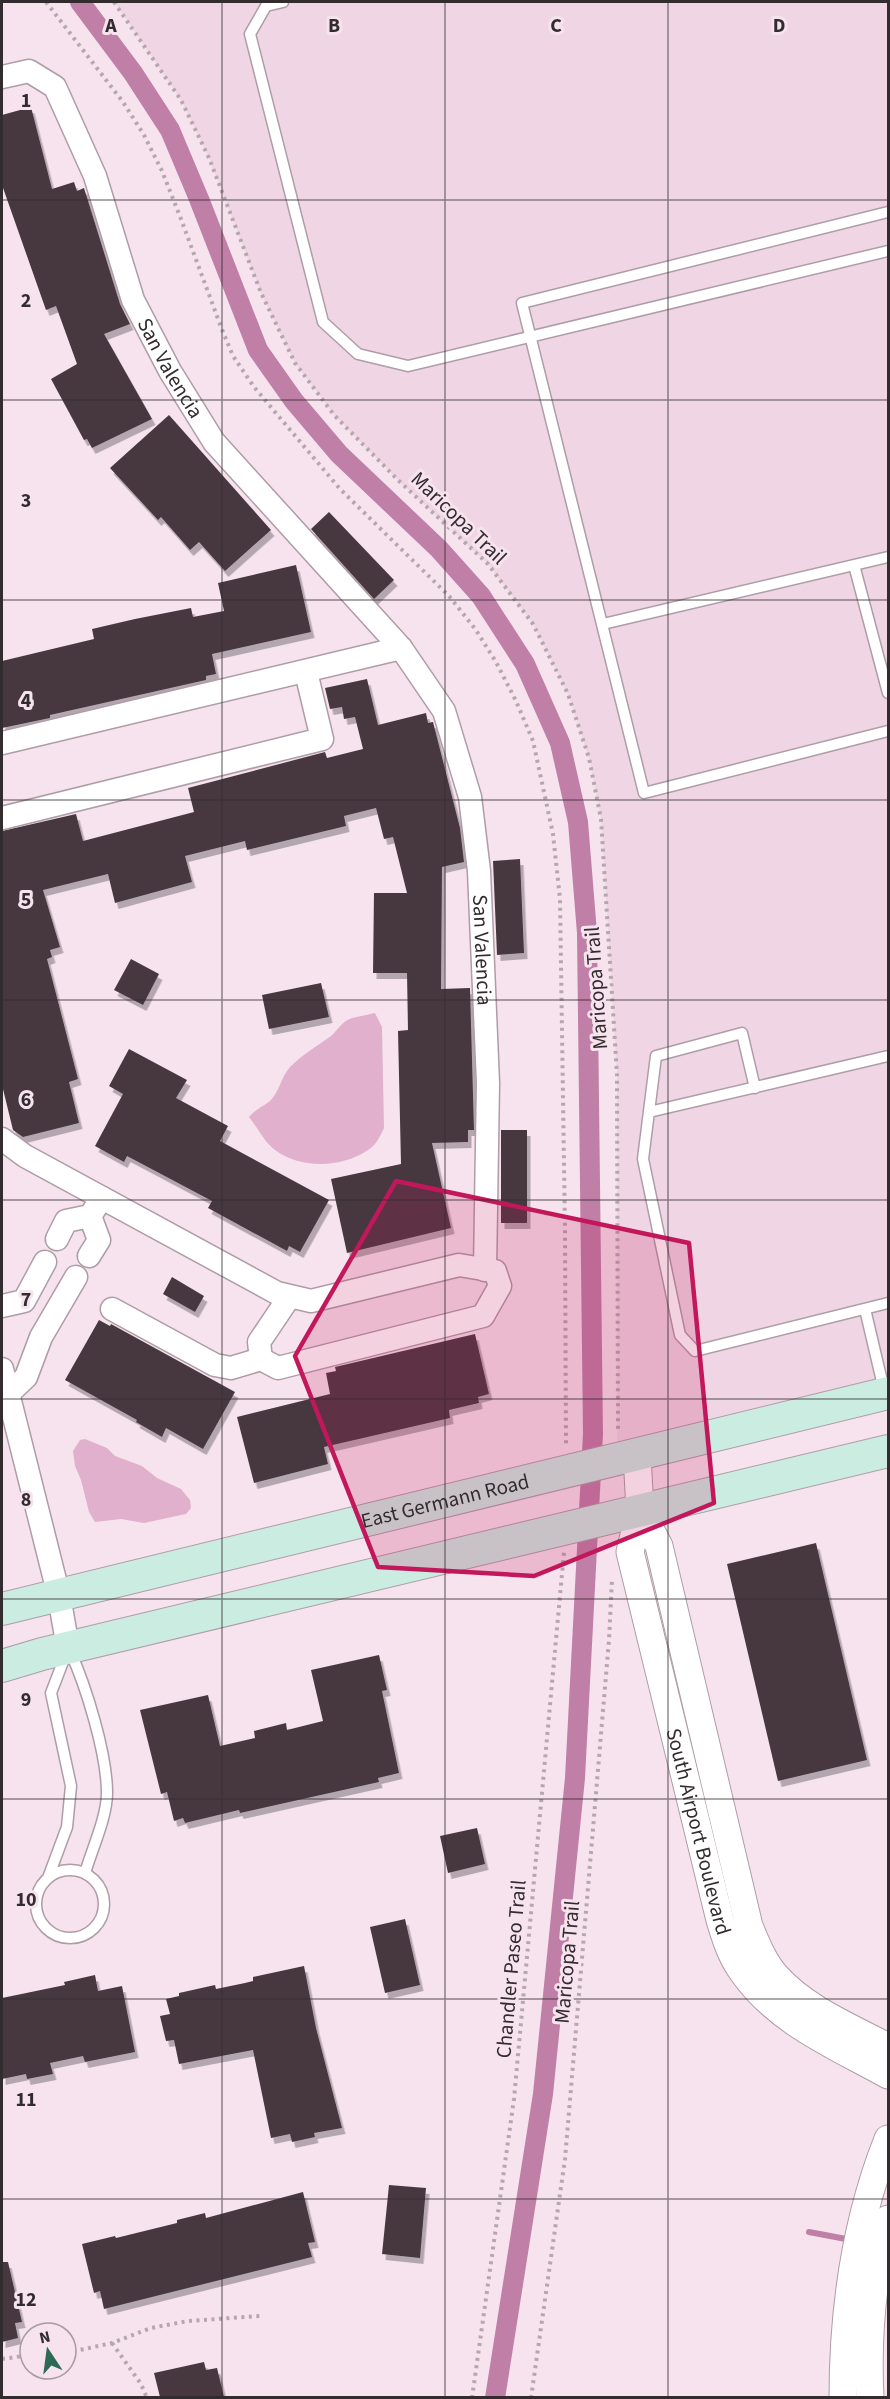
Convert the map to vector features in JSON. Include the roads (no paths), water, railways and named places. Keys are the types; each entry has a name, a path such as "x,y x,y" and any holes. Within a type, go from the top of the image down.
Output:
{"main road":[{"name":"East Germann Road","path":"2,1609 570,1472 624,1452 887,1393"},
{"path":"2,1666 68,1648 569,1534 627,1513 888,1451"}],"street":[{"name":"San Valencia","path":"2,77 29,71 55,87 95,176 133,300 170,371 214,442 401,648 444,711 470,797 479,871 488,1083 485,1270"},
{"path":"2,743 401,648"},
{"path":"2,818 322,739 306,672"},
{"path":"2,1139 96,1207 277,1293 311,1301 459,1265 495,1271 500,1286 483,1316 278,1368 261,1359 231,1368 215,1365 112,1309"},
{"path":"57,1239 66,1221 96,1207"},
{"path":"89,1256 99,1240 96,1207"},
{"path":"2,1306 24,1301 45,1262"},
{"path":"8,1394 26,1377 41,1337 76,1277"},
{"path":"30,1290 59,1307"},
{"path":"261,1359 259,1342 290,1296"},
{"path":"2,1369 59,1596 68,1648"},
{"name":"South Airport Boulevard","path":"624,1452 630,1552 727,1944 740,1970 777,2010 806,2030 888,2075"},
{"name":"South Airport Boulevard","path":"627,1513 659,1546 749,1926 760,1952 775,1975 825,2014 888,2047"},
{"path":"706,1862 733,1856"},
{"path":"843,2397 845,2314 850,2277 870,2191 888,2139"},
{"path":"870,2397 870,2328 875,2281 888,2219"}],"lane":[{"path":"283,2 266,6 250,34 323,322 358,354 408,366 888,251"},
{"path":"888,212 522,303 644,793 888,731"},
{"path":"603,624 888,557"},
{"path":"854,565 888,693"},
{"path":"754,1088 742,1033 656,1056 643,1159 680,1335 695,1351 888,1303"},
{"path":"649,1112 888,1056"},
{"path":"865,1309 887,1393"},
{"path":"68,1648 82,1679 104,1763 107,1794 99,1831 85,1873"},
{"path":"48,1878 66,1870 85,1873 94,1879 104,1898 104,1909 101,1920 93,1929 84,1935 72,1938 60,1936 50,1931 42,1923 37,1912 38,1894 48,1878 67,1827 71,1786 51,1693 68,1648"}],"waterway":[{"path":"80,2 133,73 170,130 258,350 294,401 339,454 439,549 481,596 525,664 560,743 578,822 587,933 593,1434 575,1778 543,2094 495,2398"},
{"path":"809,2232 846,2239"}]}
